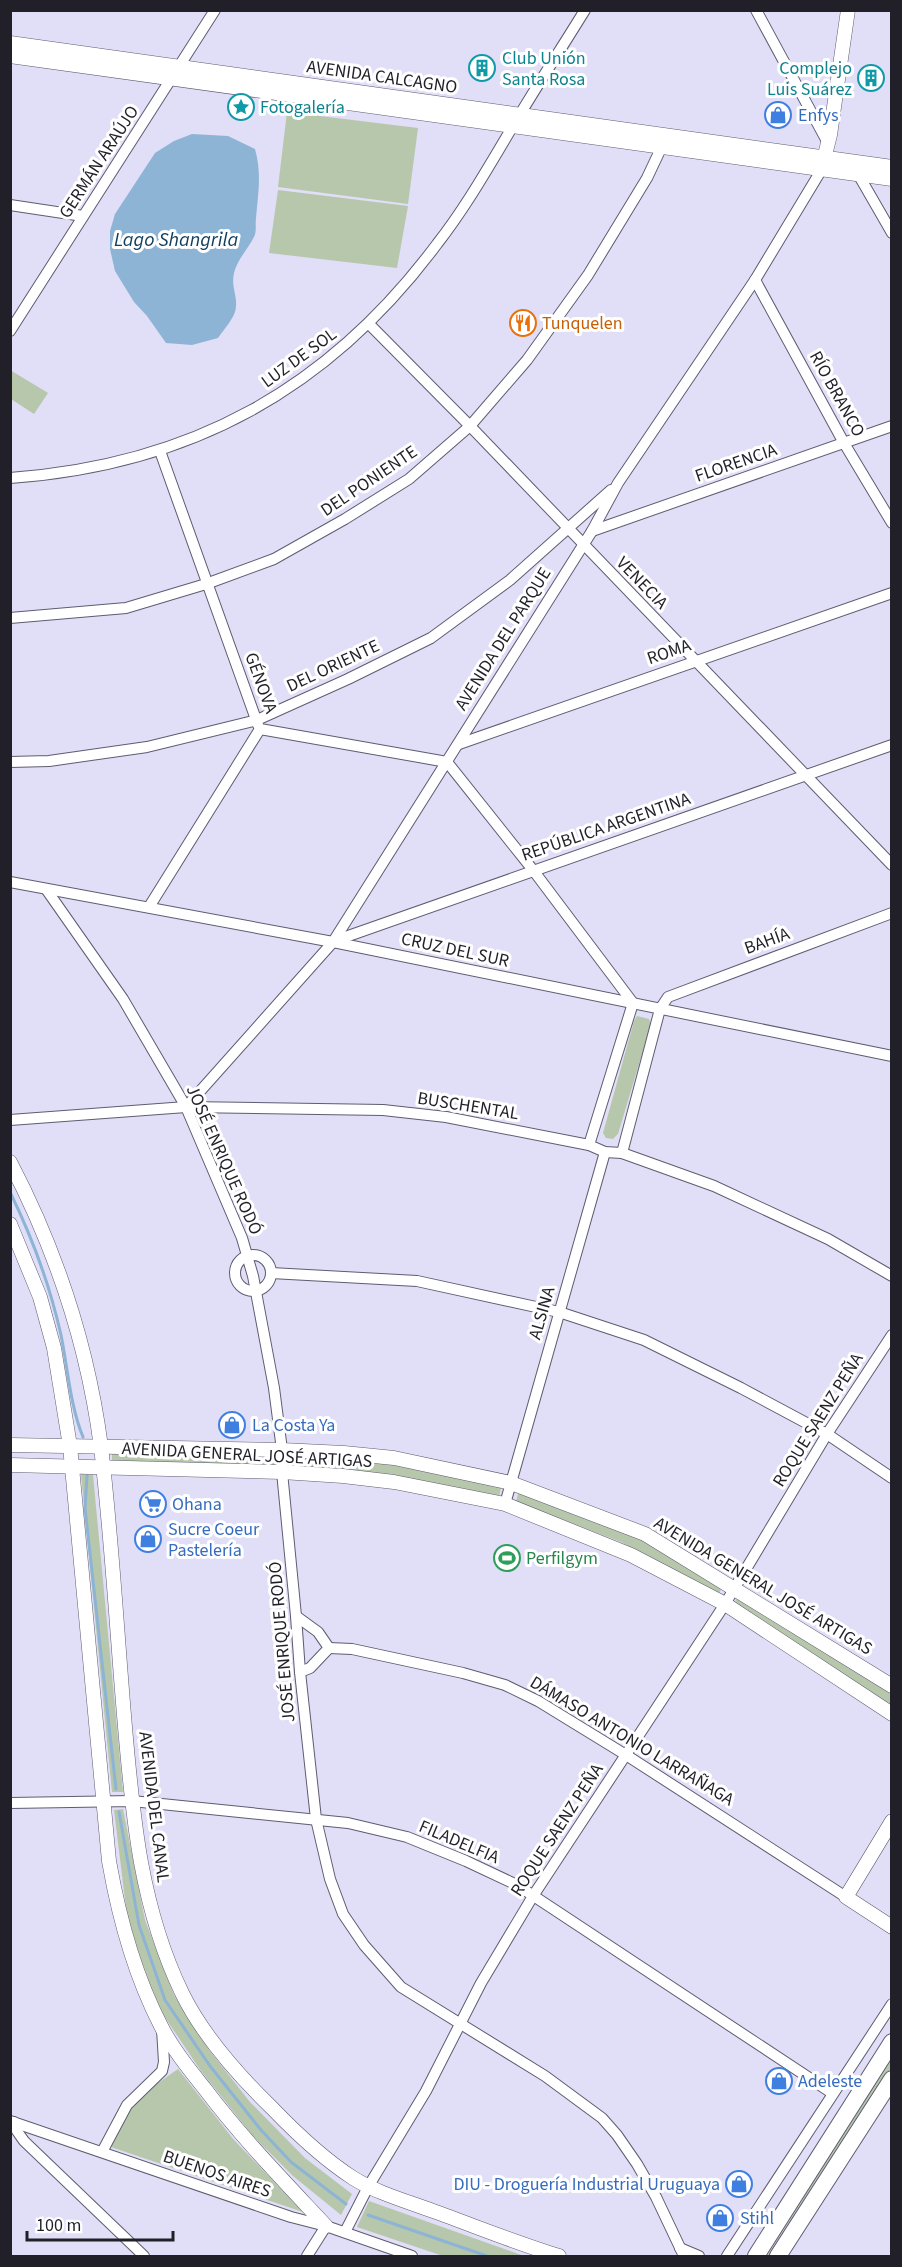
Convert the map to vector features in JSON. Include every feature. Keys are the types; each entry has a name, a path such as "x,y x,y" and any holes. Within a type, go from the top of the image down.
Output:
{"main road":[{"path":"756,2256 891,2043"},
{"path":"778,2256 891,2079"}],"street":[{"name":"GERMÁN ARAÚJO","path":"10,331 215,10"},
{"name":"LUZ DE SOL","path":"10,478 83,469 160,452 215,429 275,398 334,355 369,324 400,291 438,244 483,177 585,10"},
{"path":"756,10 828,143"},
{"name":"AVENIDA DEL PARQUE","path":"186,1107 333,942 592,531 618,483 755,280 823,164 848,10"},
{"name":"AVENIDA CALCAGNO","path":"10,43 664,142 823,164 891,167"},
{"name":"AVENIDA CALCAGNO","path":"10,56 173,79 516,120"},
{"name":"DEL PONIENTE","path":"10,618 126,608 206,584 274,559 409,479 470,426 527,360 588,275 647,178 664,142"},
{"name":"AVENIDA CALCAGNO","path":"823,164 858,174 891,179"},
{"path":"858,174 891,233"},
{"path":"10,205 83,216"},
{"name":"RÍO BRANCO","path":"755,280 844,443 891,523"},
{"name":"VENECIA","path":"369,324 470,426 567,530 891,865"},
{"name":"FLORENCIA","path":"592,531 891,426"},
{"name":"GÉNOVA","path":"149,907 258,725 160,452"},
{"name":"DEL ORIENTE","path":"10,762 49,761 147,747 258,725 430,638 510,580 618,483"},
{"name":"ROMA","path":"459,744 891,593"},
{"path":"258,725 447,762 533,870 633,1003 589,1144"},
{"name":"REPÚBLICA ARGENTINA","path":"333,942 891,745"},
{"name":"CRUZ DEL SUR","path":"10,882 333,942 891,1056"},
{"name":"JOSÉ ENRIQUE RODÓ","path":"46,889 123,999 186,1107 242,1238 274,1388 282,1450 300,1672 316,1819 330,1879 340,1905 364,1946 401,1987 545,2076 602,2118 637,2164 682,2252"},
{"name":"BAHÍA","path":"660,1009 668,997 677,992 891,913"},
{"path":"622,1153 660,1009"},
{"name":"BUSCHENTAL","path":"10,1120 186,1107 383,1110 446,1117 589,1144 605,1152 622,1153 724,1191 828,1239 891,1276"},
{"name":"ALSINA","path":"505,1504 605,1152"},
{"name":"AVENIDA DEL CANAL","path":"10,1162 47,1238 81,1343 100,1446 132,1801 142,1870 152,1915 166,1957 183,1996 208,2035 257,2094 318,2153 368,2187 558,2256"},
{"path":"10,1224 39,1297 54,1348 70,1446 109,1861 116,1900 137,1971 162,2029 185,2064 227,2118 326,2226 307,2256"},
{"path":"247,1256 260,1257 270,1266 271,1273 267,1285 255,1291 242,1288 235,1278 237,1264 247,1256"},
{"path":"271,1273 417,1281 559,1312 644,1340 827,1434 891,1478"},
{"name":"ROQUE SAENZ PEÑA","path":"345,2232 368,2187 426,2091 481,1983 533,1896 725,1604 827,1434 891,1335"},
{"name":"AVENIDA GENERAL JOSÉ ARTIGAS","path":"10,1445 282,1450 394,1458 511,1483 645,1534 891,1686"},
{"name":"AVENIDA GENERAL JOSÉ ARTIGAS","path":"10,1465 282,1472 394,1482 505,1504 631,1555 725,1604 891,1714"},
{"path":"296,1616 318,1632 329,1648 310,1668 300,1672"},
{"name":"DÁMASO ANTONIO LARRAÑAGA","path":"329,1648 352,1649 401,1659 505,1685 538,1701 626,1755 891,1927"},
{"name":"FILADELFIA","path":"10,1803 132,1801 348,1823 407,1837 517,1885 832,2093"},
{"path":"846,1897 891,1821"},
{"path":"726,2256 891,2004"},
{"path":"102,2152 127,2105 162,2071 164,2062 162,2029"},
{"path":"12,2121 24,2141 144,2256"},
{"name":"BUENOS AIRES","path":"12,2121 412,2256"},
{"path":"682,2252 699,2256"}],"green space":[{"path":"287,112 418,128 408,204 278,187"},
{"path":"278,190 408,206 397,268 269,253"},
{"path":"10,370 48,393 34,414 11,399"},
{"path":"637,1016 649,1019 651,1024 618,1134 613,1139 606,1138 603,1133"},
{"path":"112,1452 272,1456 276,1463 274,1466 112,1462"},
{"path":"296,1456 397,1464 502,1484 499,1497 293,1467 291,1462"},
{"path":"81,1474 93,1475 123,1792 112,1792"},
{"path":"519,1490 626,1530 723,1586 718,1595 621,1542 516,1502"},
{"path":"739,1595 891,1694 891,1707 733,1605"},
{"path":"123,1809 145,1920 174,1995 209,2050 250,2102 305,2158 352,2194 341,2215 293,2176 252,2135 201,2071 158,2007 128,1924 114,1810"},
{"path":"891,2053 891,2068 770,2256 767,2256 799,2205"},
{"path":"178,2069 234,2140 303,2212 108,2146 131,2102"},
{"path":"369,2201 524,2256 443,2256 357,2227"}],"water":[{"name":"Lago Shangrila","path":"192,134 228,136 255,149 259,175 255,235 234,273 236,302 234,314 218,338 192,345 166,343 134,302 115,271 110,249 110,231 115,214 155,153 174,141"}],"waterway":[{"path":"10,1192 26,1226 46,1280 61,1335 72,1400 83,1437"},
{"path":"87,1476 85,1508 116,1789"},
{"path":"119,1812 139,1925 165,2000 210,2066 261,2130 291,2162 346,2204"},
{"path":"368,2215 487,2256"}],"place":[{"name":"Club Unión Santa Rosa","path":"482,68"},
{"name":"Complejo Luis Suárez","path":"871,78"},
{"name":"Fotogalería","path":"241,107"},
{"name":"Enfys","path":"778,115"},
{"name":"Tunquelen","path":"523,323"},
{"name":"La Costa Ya","path":"232,1425"},
{"name":"Ohana","path":"153,1504"},
{"name":"Sucre Coeur Pastelería","path":"148,1539"},
{"name":"Perfilgym","path":"507,1558"},
{"name":"Adeleste","path":"779,2081"},
{"name":"DIU - Droguería Industrial Uruguaya","path":"739,2184"},
{"name":"Stihl","path":"720,2218"}]}
